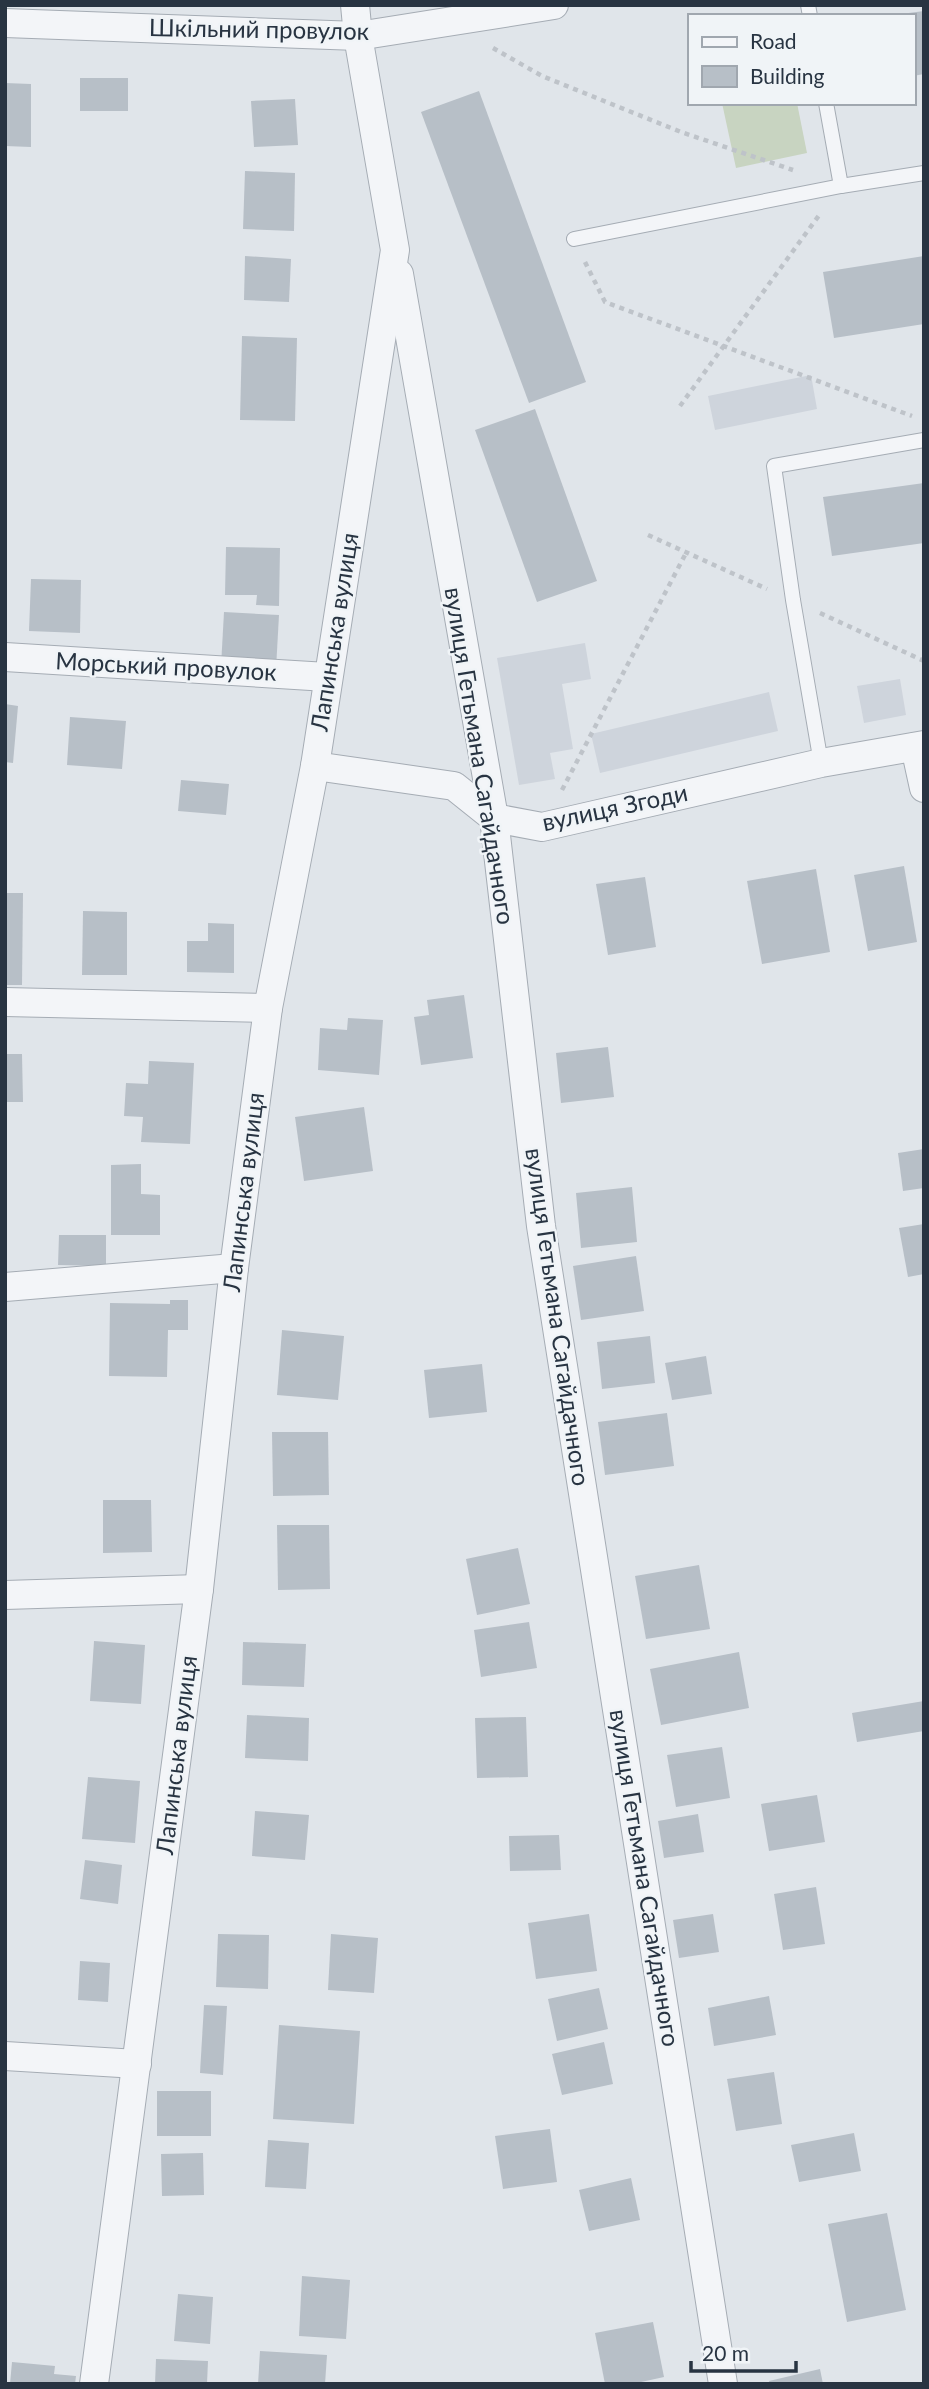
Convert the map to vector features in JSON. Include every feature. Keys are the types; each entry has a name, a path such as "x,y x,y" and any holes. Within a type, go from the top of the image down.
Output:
{"street":[{"name":"Лапинська вулиця","path":"94,2384 199,1589 234,1268 268,1008 315,766 395,250 355,5"},
{"name":"Шкільний провулок","path":"5,23 358,36 554,5"},
{"name":"вулиця Гетьмана Сагайдачного","path":"395,250 494,818 541,1226 723,2384"},
{"name":"Морський провулок","path":"5,657 327,677"},
{"name":"вулиця Згоди","path":"315,766 454,786 494,818 542,828 821,763 919,746"},
{"path":"919,746 924,788"},
{"path":"5,1002 268,1008"},
{"path":"5,1287 234,1268"},
{"path":"5,1595 199,1589"},
{"path":"5,2056 137,2064"}],"lane":[{"path":"826,105 841,186"},
{"path":"574,239 841,186 924,173"},
{"path":"821,763 793,600 774,466 924,440"}],"path":[{"path":"447,22 542,76 681,132 841,186 680,406"},
{"path":"574,239 605,302 924,420"},
{"path":"542,828 686,552"}],"shaded area":[{"path":"811,375 817,409 715,430 708,396"},
{"path":"585,643 591,679 562,684 573,749 550,753 555,779 519,785 497,658"},
{"path":"900,679 906,715 864,723 857,686"},
{"path":"769,692 778,731 600,773 591,734"}],"green space":[{"path":"722,105 797,105 807,153 736,168"}],"building":[{"path":"924,11 924,74 915,76 915,14 901,14"},
{"path":"80,78 128,78 128,111 80,111"},
{"path":"5,83 31,84 31,147 5,146"},
{"path":"479,91 586,382 529,403 421,112"},
{"path":"295,99 298,145 254,147 251,101"},
{"path":"245,171 295,173 294,231 243,229"},
{"path":"245,256 291,259 289,302 244,300"},
{"path":"924,256 924,324 834,338 823,272"},
{"path":"242,336 297,338 295,421 240,420"},
{"path":"535,409 597,581 537,602 475,430"},
{"path":"924,483 924,543 832,556 823,497"},
{"path":"226,547 280,548 279,606 256,605 257,595 225,595"},
{"path":"31,579 81,580 80,633 29,631"},
{"path":"224,612 279,615 276,669 221,666"},
{"path":"5,704 18,706 13,763 5,762"},
{"path":"70,717 126,721 122,769 67,765"},
{"path":"181,780 229,784 226,815 178,811"},
{"path":"904,866 917,942 868,951 854,875"},
{"path":"816,869 830,952 762,964 747,881"},
{"path":"645,877 656,947 608,955 596,884"},
{"path":"5,893 23,893 22,985 5,985"},
{"path":"83,911 127,912 127,975 82,975"},
{"path":"208,923 234,924 234,973 187,972 187,941 208,941"},
{"path":"464,995 473,1058 421,1065 414,1017 429,1015 427,1000"},
{"path":"348,1018 383,1020 379,1075 318,1070 320,1028 347,1030"},
{"path":"608,1047 614,1097 561,1103 556,1053"},
{"path":"5,1054 22,1054 23,1102 5,1102"},
{"path":"149,1061 194,1063 190,1144 141,1142 143,1117 124,1116 126,1083 148,1084"},
{"path":"364,1107 373,1171 304,1181 295,1117"},
{"path":"924,1149 924,1188 903,1191 898,1153"},
{"path":"141,1164 141,1194 160,1195 160,1235 111,1235 111,1165"},
{"path":"632,1187 637,1242 581,1248 576,1193"},
{"path":"924,1224 924,1274 908,1277 899,1228"},
{"path":"59,1235 106,1235 106,1266 58,1265"},
{"path":"636,1256 644,1311 581,1320 573,1266"},
{"path":"170,1300 188,1300 188,1330 168,1330 167,1377 109,1376 110,1303 170,1304"},
{"path":"282,1330 344,1336 338,1400 277,1395"},
{"path":"650,1336 655,1383 602,1389 597,1342"},
{"path":"706,1356 712,1394 672,1400 665,1363"},
{"path":"482,1364 487,1412 429,1418 424,1370"},
{"path":"667,1413 674,1466 605,1475 598,1422"},
{"path":"272,1432 328,1432 329,1495 273,1496"},
{"path":"103,1500 151,1500 152,1552 103,1553"},
{"path":"277,1525 329,1525 330,1589 278,1590"},
{"path":"518,1548 530,1604 477,1615 466,1559"},
{"path":"699,1565 710,1629 646,1639 635,1576"},
{"path":"529,1622 537,1668 481,1677 474,1630"},
{"path":"94,1641 145,1645 141,1704 90,1701"},
{"path":"243,1642 306,1644 304,1687 242,1685"},
{"path":"739,1652 749,1708 661,1725 650,1669"},
{"path":"924,1701 924,1731 857,1742 852,1713"},
{"path":"247,1715 309,1718 308,1761 245,1758"},
{"path":"526,1717 528,1777 477,1778 475,1718"},
{"path":"722,1747 730,1798 676,1807 667,1755"},
{"path":"88,1777 140,1781 135,1843 82,1839"},
{"path":"817,1795 825,1842 769,1851 761,1804"},
{"path":"255,1811 309,1815 305,1860 252,1856"},
{"path":"698,1814 704,1852 664,1858 658,1821"},
{"path":"559,1835 561,1870 510,1871 509,1836"},
{"path":"85,1860 122,1865 118,1904 80,1899"},
{"path":"816,1887 825,1944 783,1950 774,1894"},
{"path":"589,1914 597,1971 536,1979 528,1923"},
{"path":"713,1914 719,1952 679,1958 673,1920"},
{"path":"218,1934 269,1935 268,1989 216,1987"},
{"path":"331,1934 378,1938 374,1993 328,1990"},
{"path":"80,1961 110,1963 108,2002 78,2000"},
{"path":"599,1988 608,2029 557,2041 548,1999"},
{"path":"769,1996 776,2035 714,2046 708,2008"},
{"path":"204,2005 227,2006 223,2075 200,2073"},
{"path":"279,2025 360,2031 354,2124 273,2119"},
{"path":"604,2042 613,2084 562,2095 552,2054"},
{"path":"774,2072 782,2124 736,2131 727,2079"},
{"path":"157,2091 211,2091 211,2136 157,2136"},
{"path":"550,2129 557,2182 503,2189 495,2136"},
{"path":"854,2133 861,2171 799,2182 791,2145"},
{"path":"268,2140 309,2143 306,2189 265,2187"},
{"path":"203,2153 204,2195 162,2196 161,2154"},
{"path":"631,2178 640,2220 589,2231 579,2190"},
{"path":"887,2213 906,2310 847,2322 828,2224"},
{"path":"302,2276 350,2280 346,2339 299,2336"},
{"path":"178,2294 213,2297 210,2344 174,2341"},
{"path":"653,2322 664,2377 632,2384 605,2384 595,2333"},
{"path":"260,2351 327,2355 325,2384 258,2384"},
{"path":"156,2359 208,2361 207,2384 155,2384"},
{"path":"12,2362 55,2366 54,2374 76,2376 75,2384 10,2384"},
{"path":"820,2369 823,2384 770,2384 769,2381"}]}
